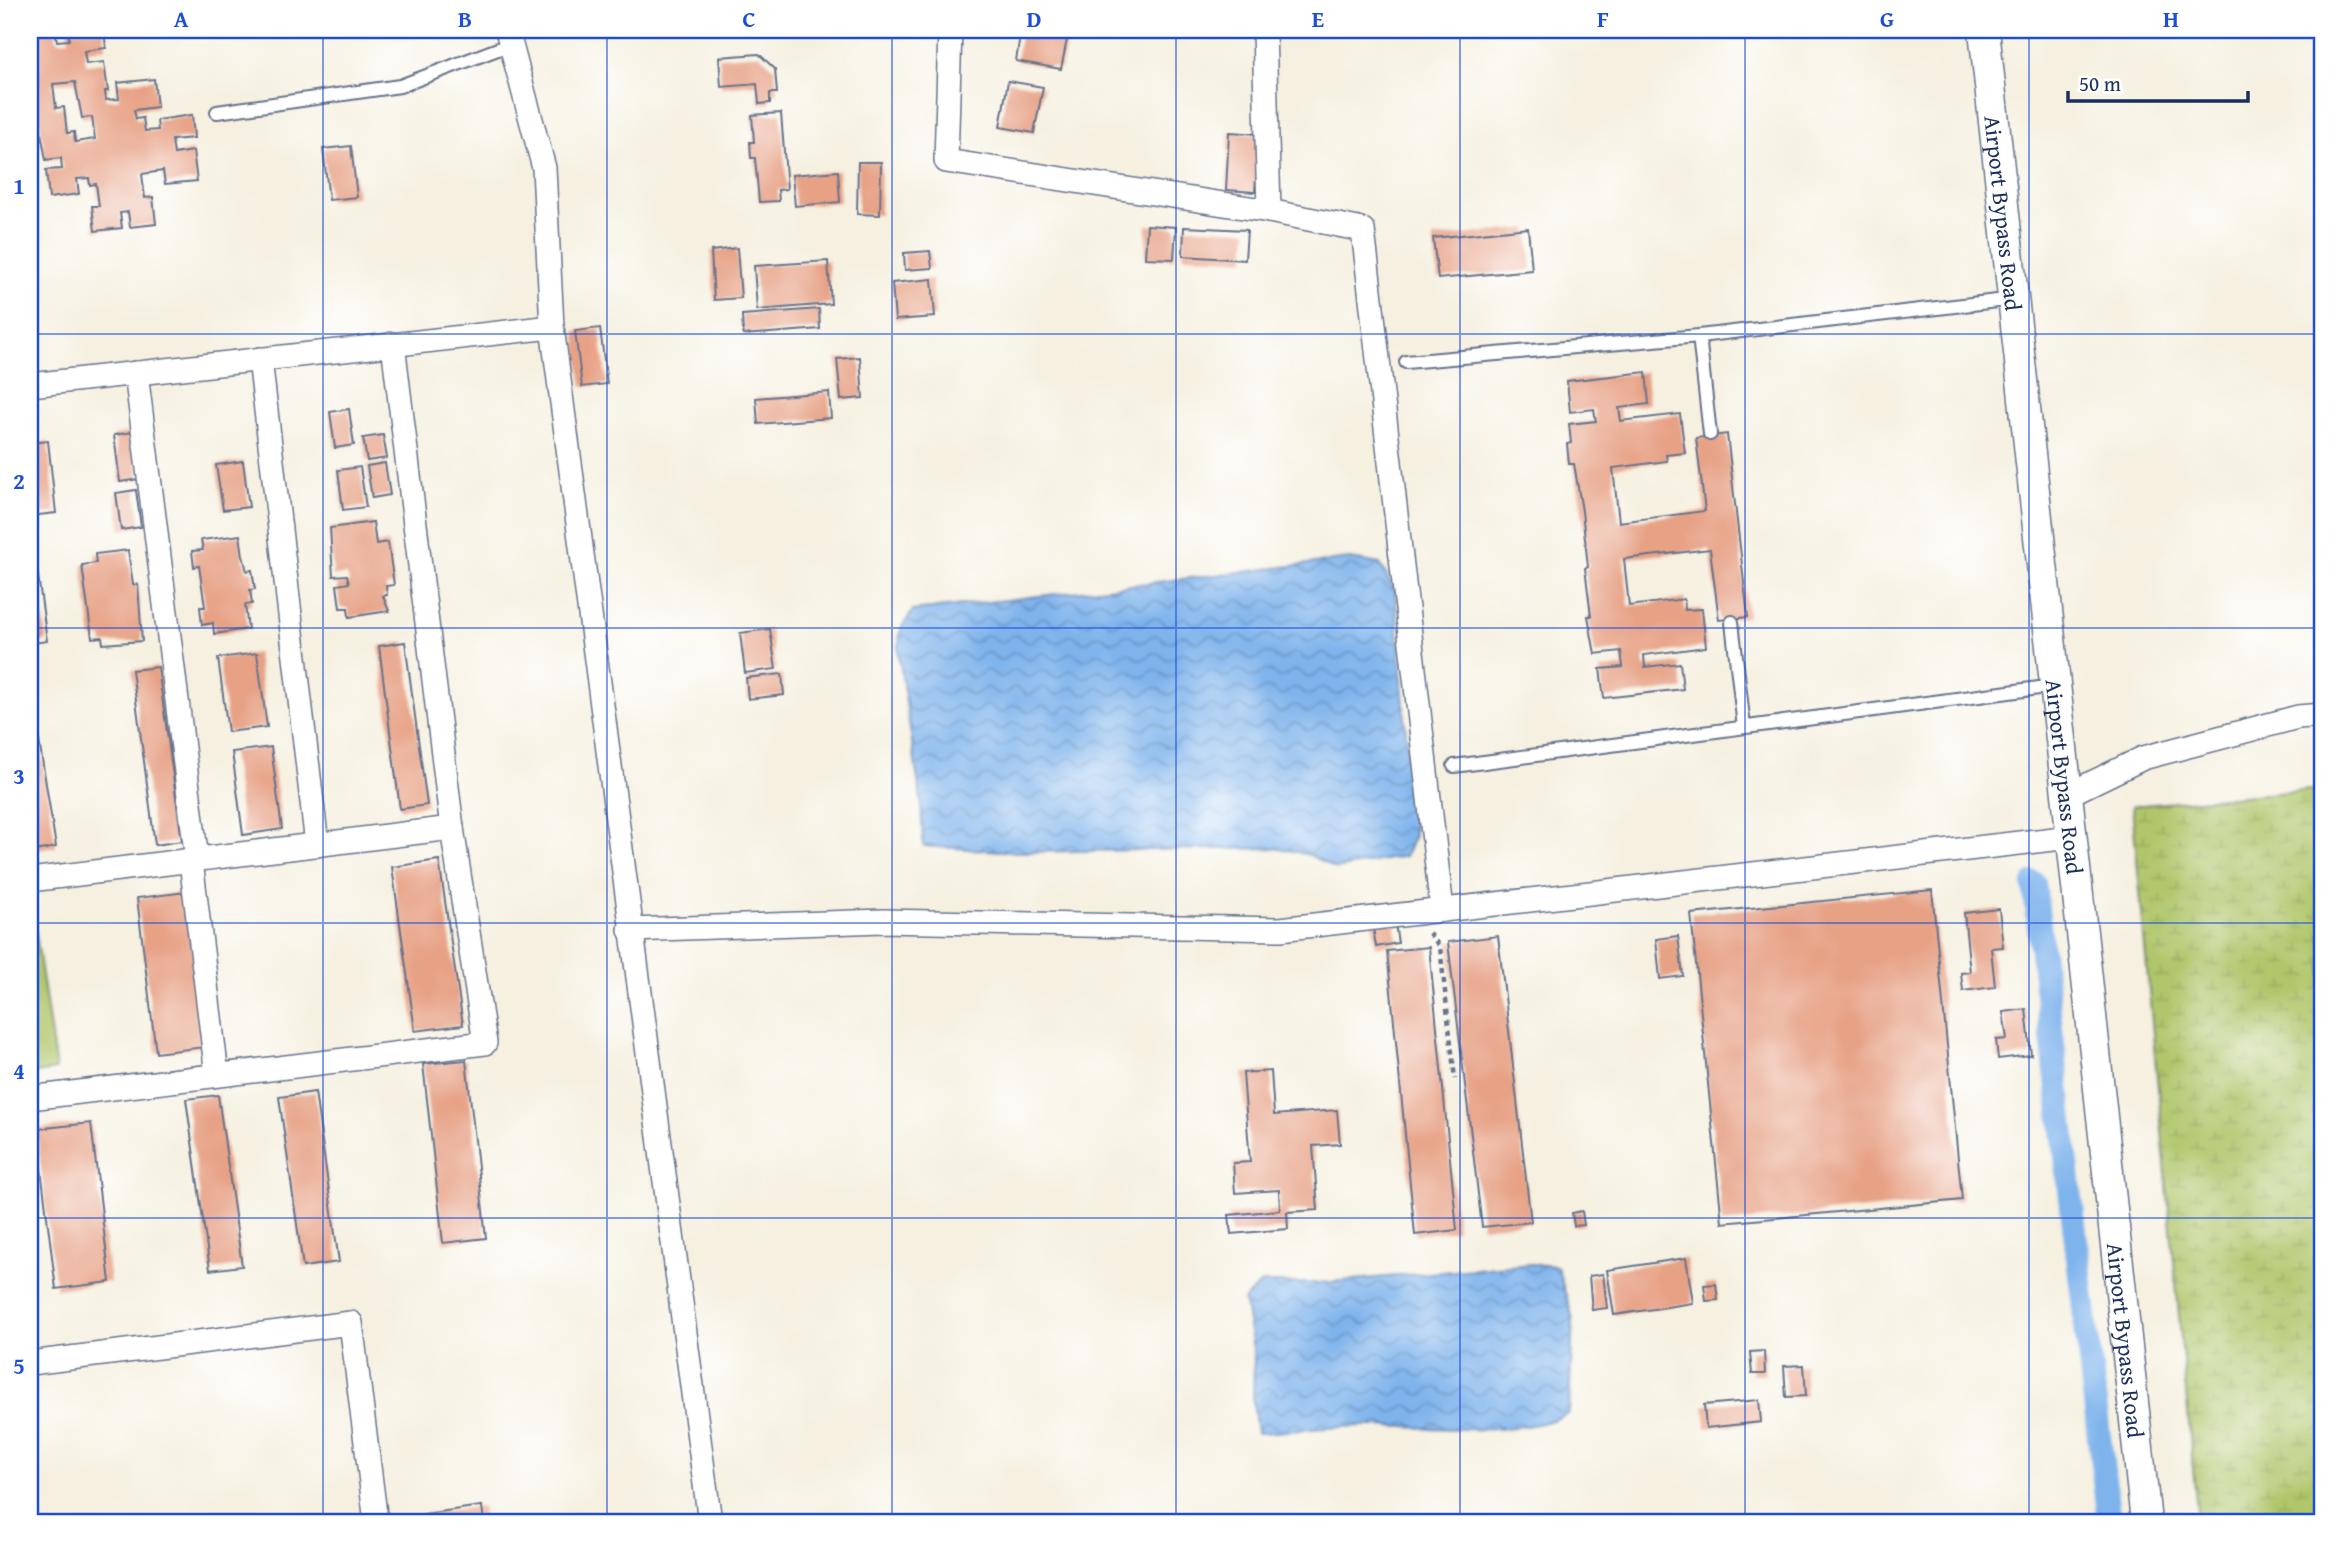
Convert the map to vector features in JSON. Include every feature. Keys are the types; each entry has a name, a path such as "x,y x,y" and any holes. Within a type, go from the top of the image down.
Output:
{"street":[{"path":"950,30 946,161 1269,211 1363,230 1442,910"},
{"path":"1264,30 1269,211"},
{"name":"Airport Bypass Road","path":"1984,30 2146,1522"},
{"path":"509,37 544,167 552,327 710,1522"},
{"path":"30,384 552,327"},
{"path":"30,1098 485,1043 452,828 393,344"},
{"path":"260,359 317,845"},
{"path":"136,373 217,1075"},
{"path":"2067,795 2143,758 2298,717 2322,715"},
{"path":"30,880 452,828"},
{"path":"630,930 883,920 1280,929 2071,837"},
{"path":"30,1363 351,1323 376,1522"}],"lane":[{"path":"217,112 400,86 509,37"},
{"path":"1406,362 1699,335 1997,301"},
{"path":"1699,335 1710,434"},
{"path":"1732,622 1744,727"},
{"path":"1454,766 2039,688"}],"path":[{"path":"1414,913 1440,947 1454,1079"}],"green space":[{"path":"2322,789 2322,1522 2198,1522 2132,806"},
{"path":"30,894 56,1070 30,1074"}],"water":[{"path":"1350,559 1380,564 1395,591 1414,835 1405,856 1336,869 1310,855 1279,848 1018,852 923,846 921,801 898,651 901,628 913,611"},
{"path":"1531,1264 1557,1266 1573,1319 1569,1413 1548,1421 1497,1429 1364,1426 1257,1433 1253,1401 1254,1354 1244,1300 1261,1283 1319,1283"}],"building":[{"path":"30,30 55,30 57,41 69,40 68,30 104,30 106,48 84,51 86,64 104,62 108,91 105,91 106,100 119,99 117,83 154,79 157,107 134,110 136,119 143,118 145,131 158,130 157,120 192,115 194,138 172,140 174,154 193,151 197,181 165,184 163,171 142,174 145,198 153,197 156,224 130,227 128,212 120,213 122,228 95,231 92,206 99,206 96,184 90,185 89,178 77,179 79,194 49,198 46,170 62,169 61,158 46,160 39,122 32,123 34,138 30,138","holes":["75,82 82,118 92,117 95,139 75,142 74,132 67,133 64,107 56,108 53,84"]},
{"path":"1021,30 1069,30 1061,69 1016,61"},
{"path":"759,54 775,69 777,93 770,93 770,103 759,104 757,84 721,87 719,57"},
{"path":"1008,81 1043,87 1034,133 1000,127"},
{"path":"781,113 787,189 778,190 779,201 759,202 755,158 751,158 750,142 754,142 752,115"},
{"path":"1229,132 1259,134 1255,192 1226,190"},
{"path":"351,146 357,197 329,200 323,149"},
{"path":"858,162 881,162 880,215 857,214"},
{"path":"838,171 840,202 795,206 792,175"},
{"path":"1147,225 1176,227 1174,259 1145,258"},
{"path":"1184,227 1247,230 1245,260 1183,256"},
{"path":"1528,228 1532,270 1438,279 1433,238"},
{"path":"737,248 741,298 714,300 711,251"},
{"path":"930,251 932,268 905,270 904,253"},
{"path":"828,261 831,304 757,310 754,266"},
{"path":"932,279 935,317 895,320 892,283"},
{"path":"819,309 820,329 743,335 742,315"},
{"path":"600,328 607,384 582,387 575,331"},
{"path":"860,357 863,398 841,400 837,359"},
{"path":"1646,372 1649,404 1619,408 1621,421 1680,414 1685,453 1666,455 1667,461 1613,468 1619,522 1705,511 1696,438 1727,434 1748,617 1719,620 1710,549 1624,559 1629,606 1684,599 1685,610 1702,609 1706,647 1644,655 1645,667 1680,663 1683,689 1604,698 1600,669 1623,667 1621,651 1595,654 1588,616 1591,616 1582,511 1574,464 1569,464 1567,444 1571,443 1569,424 1596,421 1594,409 1570,412 1567,381"},
{"path":"829,392 831,418 758,424 756,398"},
{"path":"349,409 354,445 335,448 330,412"},
{"path":"133,432 139,479 120,482 114,435"},
{"path":"383,435 387,458 367,461 363,438"},
{"path":"48,441 56,513 30,516 30,443"},
{"path":"243,461 249,507 223,510 216,465"},
{"path":"385,463 390,495 372,498 367,466"},
{"path":"360,467 366,507 343,510 338,470"},
{"path":"136,490 141,527 121,530 116,493"},
{"path":"373,522 376,544 388,542 394,585 386,586 387,595 383,596 389,611 349,617 348,608 340,608 337,585 349,583 347,575 333,576 330,528"},
{"path":"240,535 247,571 252,570 255,589 250,590 252,604 245,605 248,629 214,634 213,623 202,625 200,607 205,607 199,566 194,567 192,551 203,550 201,540"},
{"path":"128,550 133,585 138,584 142,641 103,644 102,637 92,638 82,565 96,563 95,554"},
{"path":"37,568 47,641 33,643 34,652 30,653 30,569"},
{"path":"770,629 776,669 745,673 740,633"},
{"path":"405,642 427,805 400,809 379,646"},
{"path":"257,653 267,727 228,732 218,658"},
{"path":"158,667 182,841 155,845 132,670"},
{"path":"782,674 784,695 748,699 746,678"},
{"path":"30,691 56,847 30,852"},
{"path":"271,747 282,829 243,835 232,752"},
{"path":"439,860 463,1025 415,1031 392,867"},
{"path":"1932,890 1962,1200 1722,1223 1691,914"},
{"path":"186,892 205,1047 156,1053 137,898"},
{"path":"1999,909 2003,947 1991,948 1995,987 1963,991 1961,973 1970,972 1964,913"},
{"path":"1394,917 1398,943 1376,947 1372,920"},
{"path":"1498,936 1531,1222 1482,1227 1448,942"},
{"path":"1678,936 1683,976 1660,979 1656,939"},
{"path":"1429,947 1457,1230 1415,1235 1387,951"},
{"path":"2026,1009 2031,1055 1998,1059 1996,1040 2007,1039 2003,1012"},
{"path":"466,1060 486,1238 443,1243 423,1064"},
{"path":"1271,1071 1274,1115 1337,1110 1340,1144 1313,1146 1318,1210 1287,1212 1288,1229 1231,1234 1229,1215 1280,1210 1279,1190 1235,1193 1233,1163 1250,1162 1243,1073"},
{"path":"315,1092 339,1262 303,1267 279,1097"},
{"path":"218,1095 242,1266 210,1270 186,1099"},
{"path":"91,1123 110,1282 56,1289 36,1129"},
{"path":"1582,1211 1584,1225 1574,1226 1572,1213"},
{"path":"1686,1258 1693,1303 1614,1315 1607,1270"},
{"path":"1603,1274 1607,1308 1592,1310 1589,1276"},
{"path":"1716,1284 1718,1300 1706,1301 1704,1285"},
{"path":"1764,1351 1765,1374 1752,1374 1750,1352"},
{"path":"1804,1365 1806,1396 1786,1397 1784,1366"},
{"path":"1759,1400 1761,1422 1706,1428 1704,1405"},
{"path":"482,1506 484,1522 425,1522 424,1514"}],"waterway":[{"path":"2034,883 2109,1522"}]}
